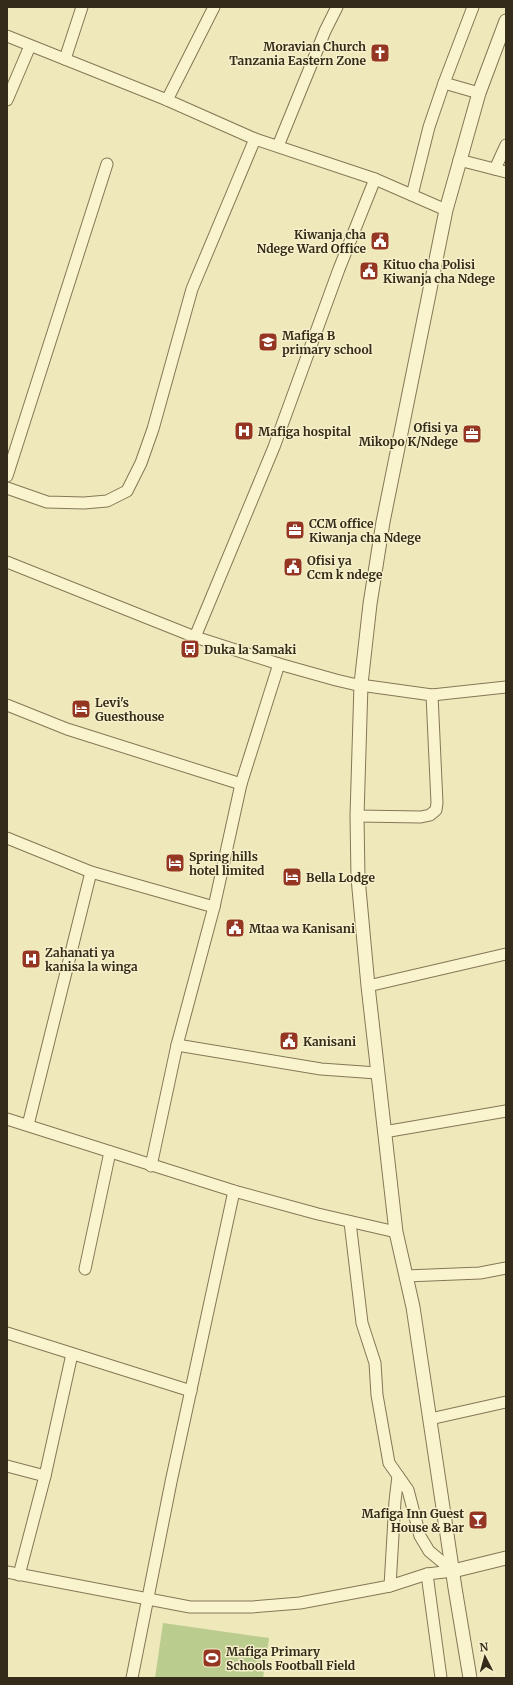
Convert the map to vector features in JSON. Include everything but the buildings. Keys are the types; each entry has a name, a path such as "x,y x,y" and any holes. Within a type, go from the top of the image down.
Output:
{"street":[{"path":"65,59 82,7"},
{"path":"167,100 214,7"},
{"path":"278,146 325,31 337,7"},
{"path":"412,195 429,128 444,83 473,7"},
{"path":"470,1678 414,1307 396,1232 368,986 358,878 357,816 362,684 370,604 382,522 446,210 479,93 506,21"},
{"path":"7,36 167,100 255,139 375,179 446,210"},
{"path":"7,100 30,46"},
{"path":"444,83 479,93"},
{"path":"7,488 47,502 76,503 107,501 127,491 141,462 153,429 192,289 255,139"},
{"path":"459,160 501,170 506,145"},
{"path":"7,476 107,164"},
{"path":"195,637 274,447 339,269 375,179"},
{"path":"7,562 195,637 279,664 336,680 432,694 506,687"},
{"path":"150,1166 177,1045 214,907 241,784 279,664"},
{"path":"357,816 421,817 430,815 436,810 437,803 432,694"},
{"path":"7,704 67,729 241,784"},
{"path":"7,838 91,872 214,907"},
{"path":"28,1125 91,872"},
{"path":"368,986 506,954"},
{"path":"177,1045 321,1069 377,1073"},
{"path":"384,1132 506,1111"},
{"path":"7,1119 150,1166 234,1191 350,1222 396,1232"},
{"path":"85,1270 110,1152"},
{"path":"132,1678 234,1191"},
{"path":"350,1222 362,1323 375,1363 377,1395 389,1462 408,1490 420,1536 429,1551 453,1571"},
{"path":"406,1276 480,1273 506,1268"},
{"path":"7,1333 191,1391"},
{"path":"19,1575 45,1476 72,1354"},
{"path":"430,1419 506,1402"},
{"path":"7,1466 45,1476"},
{"path":"390,1586 398,1476"},
{"path":"7,1572 190,1607 264,1607 300,1603 390,1586 427,1574 453,1571 506,1558"},
{"path":"427,1574 441,1678"}],"green space":[{"name":"Mafiga Primary Schools Football Field","path":"163,1623 269,1638 263,1678 155,1678"}],"place":[{"name":"Moravian Church Tanzania Eastern Zone","path":"380,53"},
{"name":"Kiwanja cha Ndege Ward Office","path":"380,241"},
{"name":"Kituo cha Polisi Kiwanja cha Ndege","path":"369,271"},
{"name":"Mafiga B primary school","path":"268,342"},
{"name":"Mafiga hospital","path":"244,431"},
{"name":"Ofisi ya Mikopo K/Ndege","path":"472,434"},
{"name":"CCM office Kiwanja cha Ndege","path":"295,530"},
{"name":"Ofisi ya Ccm k ndege","path":"293,567"},
{"name":"Duka la Samaki","path":"190,649"},
{"name":"Levi's Guesthouse","path":"81,709"},
{"name":"Spring hills hotel limited","path":"175,863"},
{"name":"Bella Lodge","path":"292,877"},
{"name":"Mtaa wa Kanisani","path":"235,928"},
{"name":"Zahanati ya kanisa la winga","path":"31,959"},
{"name":"Kanisani","path":"289,1041"},
{"name":"Mafiga Inn Guest House & Bar","path":"478,1520"},
{"name":"Mafiga Primary Schools Football Field","path":"212,1658"}]}
